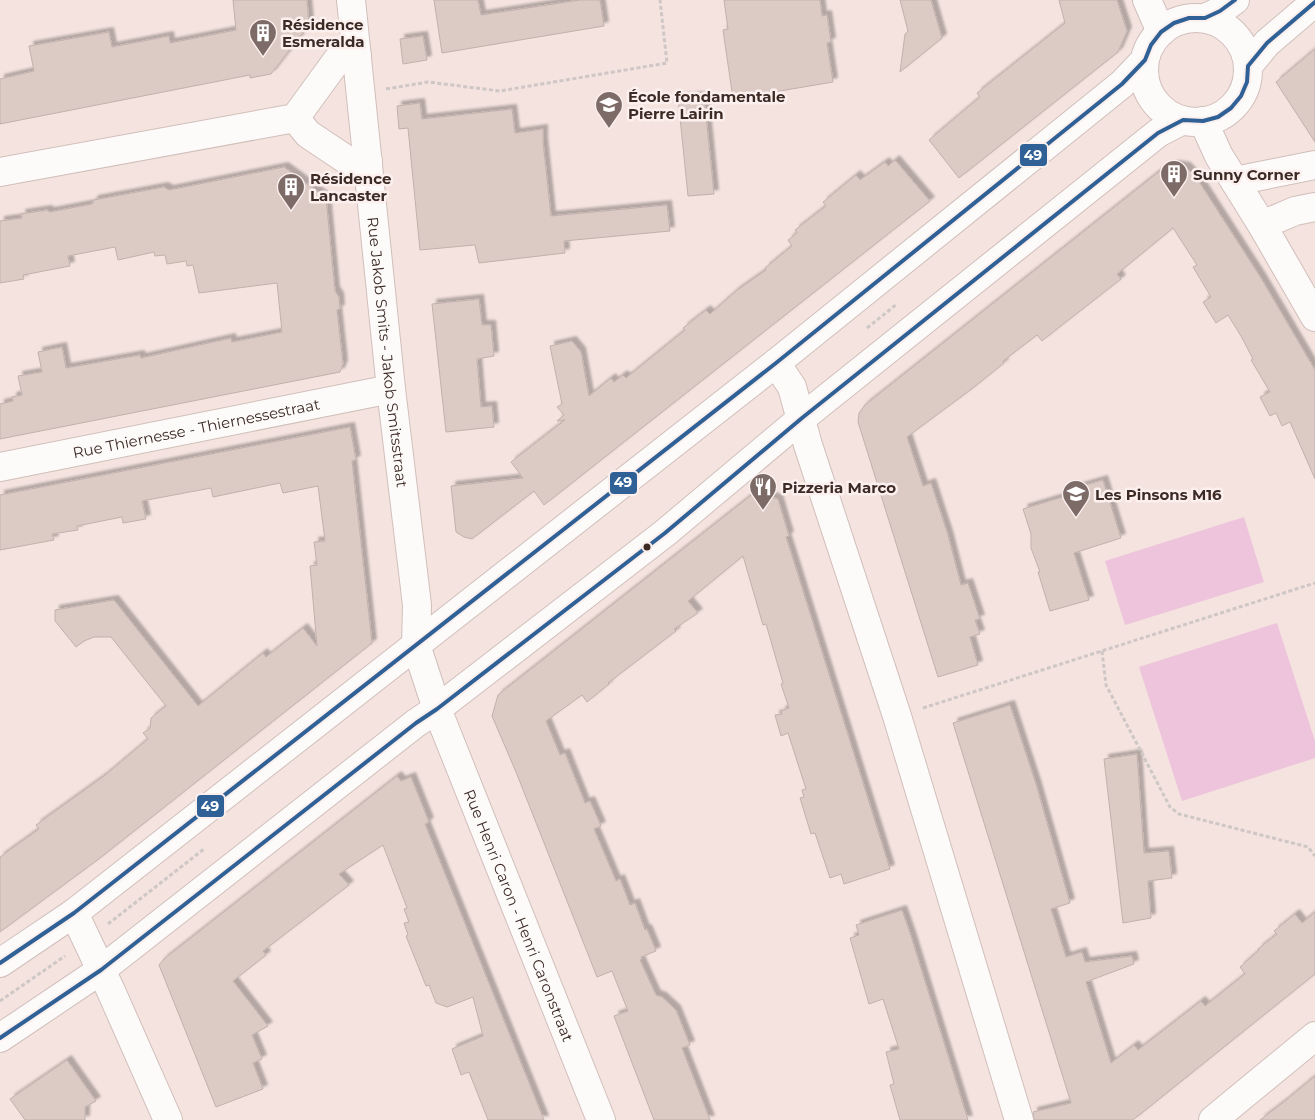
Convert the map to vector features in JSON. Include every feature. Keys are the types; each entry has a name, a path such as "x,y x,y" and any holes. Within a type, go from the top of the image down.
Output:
{"street":[{"name":"Rue Jakob Smits - Jakob Smitsstraat","path":"351,0 391,389 417,605 416,645 437,709"},
{"path":"1147,0 1160,32"},
{"path":"1205,18 1236,0"},
{"path":"1248,66 1267,42 1315,2"},
{"path":"0,1038 102,970 416,723 437,709 666,532 802,418 1158,133 1193,121 1218,117 1232,108 1241,96 1247,82 1248,66 1244,49 1235,35 1226,27 1205,18 1189,18 1174,23 1160,32 1151,45 1146,60 1145,75 1148,89 1155,102 1172,116 1193,121 1219,156 1262,225 1315,318"},
{"path":"0,172 296,118 338,59 357,56"},
{"path":"0,963 74,913 776,363 1122,84 1146,60"},
{"path":"296,118 308,134 350,162 368,161"},
{"path":"1235,182 1315,165"},
{"path":"1262,225 1295,211 1315,207"},
{"path":"776,363 792,387 802,418 808,445 897,716 1019,1120"},
{"name":"Rue Thiernesse - Thiernessestraat","path":"0,467 391,389"},
{"name":"Rue Henri Caron - Henri Caronstraat","path":"437,709 601,1120"},
{"path":"74,913 102,970 168,1120"},
{"path":"1213,1120 1315,1036"}],"path":[{"path":"381,90 428,82 500,91 667,63 660,0"},
{"path":"897,716 1315,583"},
{"path":"1102,651 1106,685 1170,807 1179,814 1308,847 1315,856"}],"shaded area":[{"path":"1244,517 1264,582 1125,625 1105,561"},
{"path":"1277,623 1315,741 1315,758 1182,801 1139,667"}],"building":[{"path":"233,0 307,0 309,25 271,74 250,78 250,75 0,124 0,79 34,71 29,46 109,32 112,47 169,36 170,43 236,30"},
{"path":"434,0 478,0 481,15 580,0 600,0 604,26 442,53"},
{"path":"724,0 820,0 822,16 827,15 831,42 827,43 833,82 733,99 723,30 728,29"},
{"path":"900,0 931,0 942,38 900,72 905,34 908,31"},
{"path":"1059,0 1117,0 1127,31 1118,52 959,178 929,140 980,97 977,93 1065,23"},
{"path":"423,36 427,60 403,64 400,39"},
{"path":"1315,49 1315,142 1276,82"},
{"path":"704,96 714,194 688,196 678,98"},
{"path":"420,103 422,119 512,109 515,133 543,129 551,216 667,205 670,231 564,241 565,253 479,263 475,245 420,250 408,128 399,129 397,106"},
{"path":"895,160 930,201 544,505 534,491 472,539 456,532 451,486 523,478 511,462 565,420 557,421 564,415 557,407 562,404 550,346 572,341 581,352 589,396 611,378 614,382 623,375 626,378 685,330 683,328 706,310 710,314 736,291 766,270 765,268 792,246 788,240 797,233 795,230 826,206 823,202 856,175 860,180 885,162 888,166"},
{"path":"1174,165 1186,167 1196,177 1261,278 1315,370 1315,479 1290,422 1282,426 1276,413 1270,416 1260,397 1270,392 1228,315 1216,323 1203,302 1211,297 1193,267 1197,265 1173,228 1117,274 1121,279 1042,341 1037,335 1003,361 1004,363 973,388 907,437 923,486 931,483 948,535 961,585 968,583 980,619 975,620 980,634 970,637 978,665 938,677 858,422 859,413 865,405 1161,170"},
{"path":"284,167 326,198 335,291 339,297 340,309 337,310 343,364 340,372 0,439 0,404 13,401 12,397 22,395 18,376 42,372 38,352 62,347 66,368 140,355 141,358 231,338 232,342 282,332 277,283 199,293 193,265 187,266 186,261 167,264 165,255 155,256 154,252 118,260 115,247 68,256 70,266 23,275 24,279 0,283 0,221 22,218 21,214 47,210 50,212 92,204 94,200 164,187 169,190"},
{"path":"479,299 482,325 491,325 494,356 477,359 481,407 492,406 494,427 446,432 432,304"},
{"path":"350,427 356,460 352,461 372,643 100,858 0,932 0,857 39,829 36,825 104,776 148,739 143,733 150,728 151,718 166,706 111,637 94,637 76,647 55,621 55,610 114,600 198,706 263,653 266,657 303,628 317,646 310,566 317,565 314,542 325,541 318,486 283,493 280,483 213,497 211,488 142,501 146,519 123,523 122,517 77,526 78,530 52,534 54,540 0,550 0,495"},
{"path":"1103,480 1121,538 1074,553 1089,600 1050,611 1038,572 1040,572 1031,548 1031,534 1023,509 1066,496 1065,491"},
{"path":"754,493 778,499 789,536 786,537 890,869 844,884 841,874 830,878 815,833 811,834 800,798 804,797 802,790 806,789 788,733 781,736 775,715 782,714 781,711 789,708 766,624 763,625 743,556 688,601 698,613 674,629 676,631 608,683 587,702 582,695 546,721 560,755 565,753 585,803 590,801 601,826 594,829 616,881 620,879 630,905 635,903 645,930 647,929 656,951 641,957 642,959 640,960 656,995 662,997 676,1010 690,1045 682,1048 710,1120 654,1120 614,1016 628,1011 612,971 597,977 492,716 498,695"},
{"path":"1010,705 1036,784 1070,903 1051,909 1066,957 1082,952 1085,962 1132,956 1134,964 1086,982 1111,1063 1134,1045 1138,1050 1201,1001 1205,1006 1245,974 1240,967 1277,934 1274,931 1295,914 1302,923 1315,912 1315,974 1133,1120 1034,1120 1033,1112 1071,1103 953,723"},
{"path":"1137,754 1144,853 1169,851 1172,878 1148,881 1151,918 1123,923 1104,759"},
{"path":"397,776 401,781 411,777 429,822 425,824 544,1120 488,1120 469,1072 461,1075 452,1049 483,1036 473,997 447,1007 436,1003 429,985 426,986 406,936 408,935 404,923 409,922 404,909 407,908 383,845 339,874 349,885 263,951 266,955 233,981 268,1026 252,1035 262,1059 253,1063 263,1089 216,1107 159,965 164,959"},
{"path":"902,910 968,1120 900,1120 890,1085 894,1084 886,1052 899,1049 883,999 869,1004 850,938 859,935 856,925"},
{"path":"67,1060 96,1101 85,1107 85,1120 25,1120 10,1099"},
{"path":"1315,1076 1315,1120 1260,1120 1285,1101"}],"transit line":[{"name":"49","path":"0,963 74,913 776,363 1122,84 1145,60 1151,45 1161,32 1174,23 1189,18 1205,18 1220,11 1235,0"},
{"name":"49","path":"0,1038 101,970 416,723 437,709 665,533 802,418 1158,133 1183,120 1203,121 1218,117 1231,108 1241,96 1247,82 1248,66 1267,43 1315,2"}],"place":[{"name":"Résidence Esmeralda","path":"263,57"},
{"name":"École fondamentale Pierre Lairin","path":"609,129"},
{"name":"Sunny Corner","path":"1174,198"},
{"name":"Résidence Lancaster","path":"291,211"},
{"name":"Pizzeria Marco","path":"763,511"},
{"name":"Les Pinsons M16","path":"1076,518"}]}
